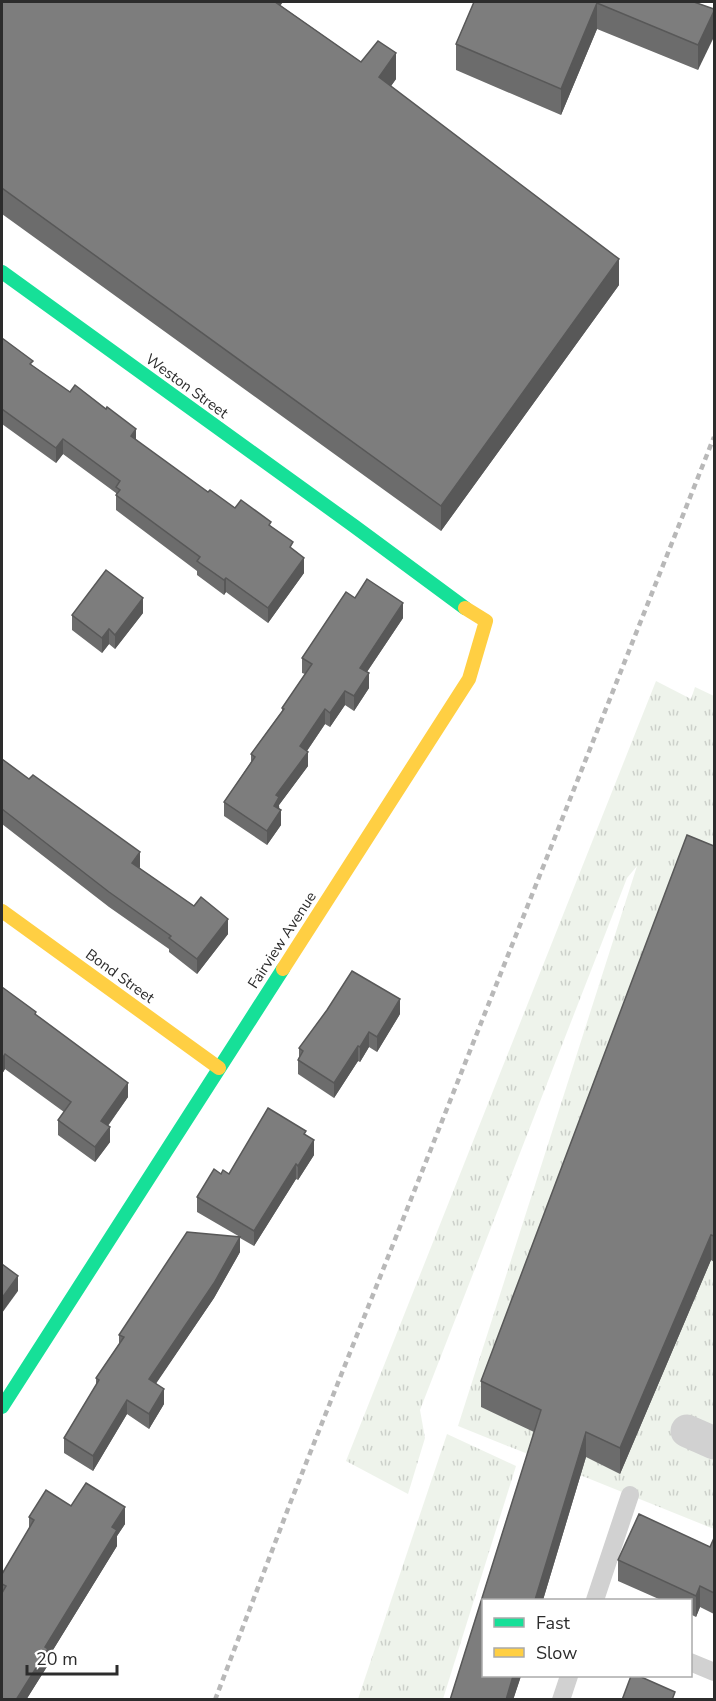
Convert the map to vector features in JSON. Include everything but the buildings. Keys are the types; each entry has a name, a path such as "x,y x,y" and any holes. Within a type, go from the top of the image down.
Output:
{"street":[{"name":"Weston Street","path":"2,272 354,526"},
{"name":"Fairview Avenue","path":"2,1407 469,680 486,621 454,602 354,526"},
{"name":"Bond Street","path":"2,911 219,1068"}],"lane":[{"path":"595,1599 630,1495"},
{"path":"692,1663 714,1672"},
{"path":"561,1700 569,1677"}],"green space":[{"path":"656,681 691,699 695,687 714,696 714,1529 458,1426 637,866 627,878 420,1410 425,1438 408,1494 346,1461"},
{"path":"447,1434 516,1466 443,1699 358,1699"}],"railway":[{"path":"215,1700 291,1501 714,437"}],"traffic: fast":[{"path":"2,272 465,608"},
{"path":"2,1407 283,969"}],"traffic: slow":[{"path":"283,969 469,679 486,621 465,608"},
{"path":"2,911 219,1068"}]}
